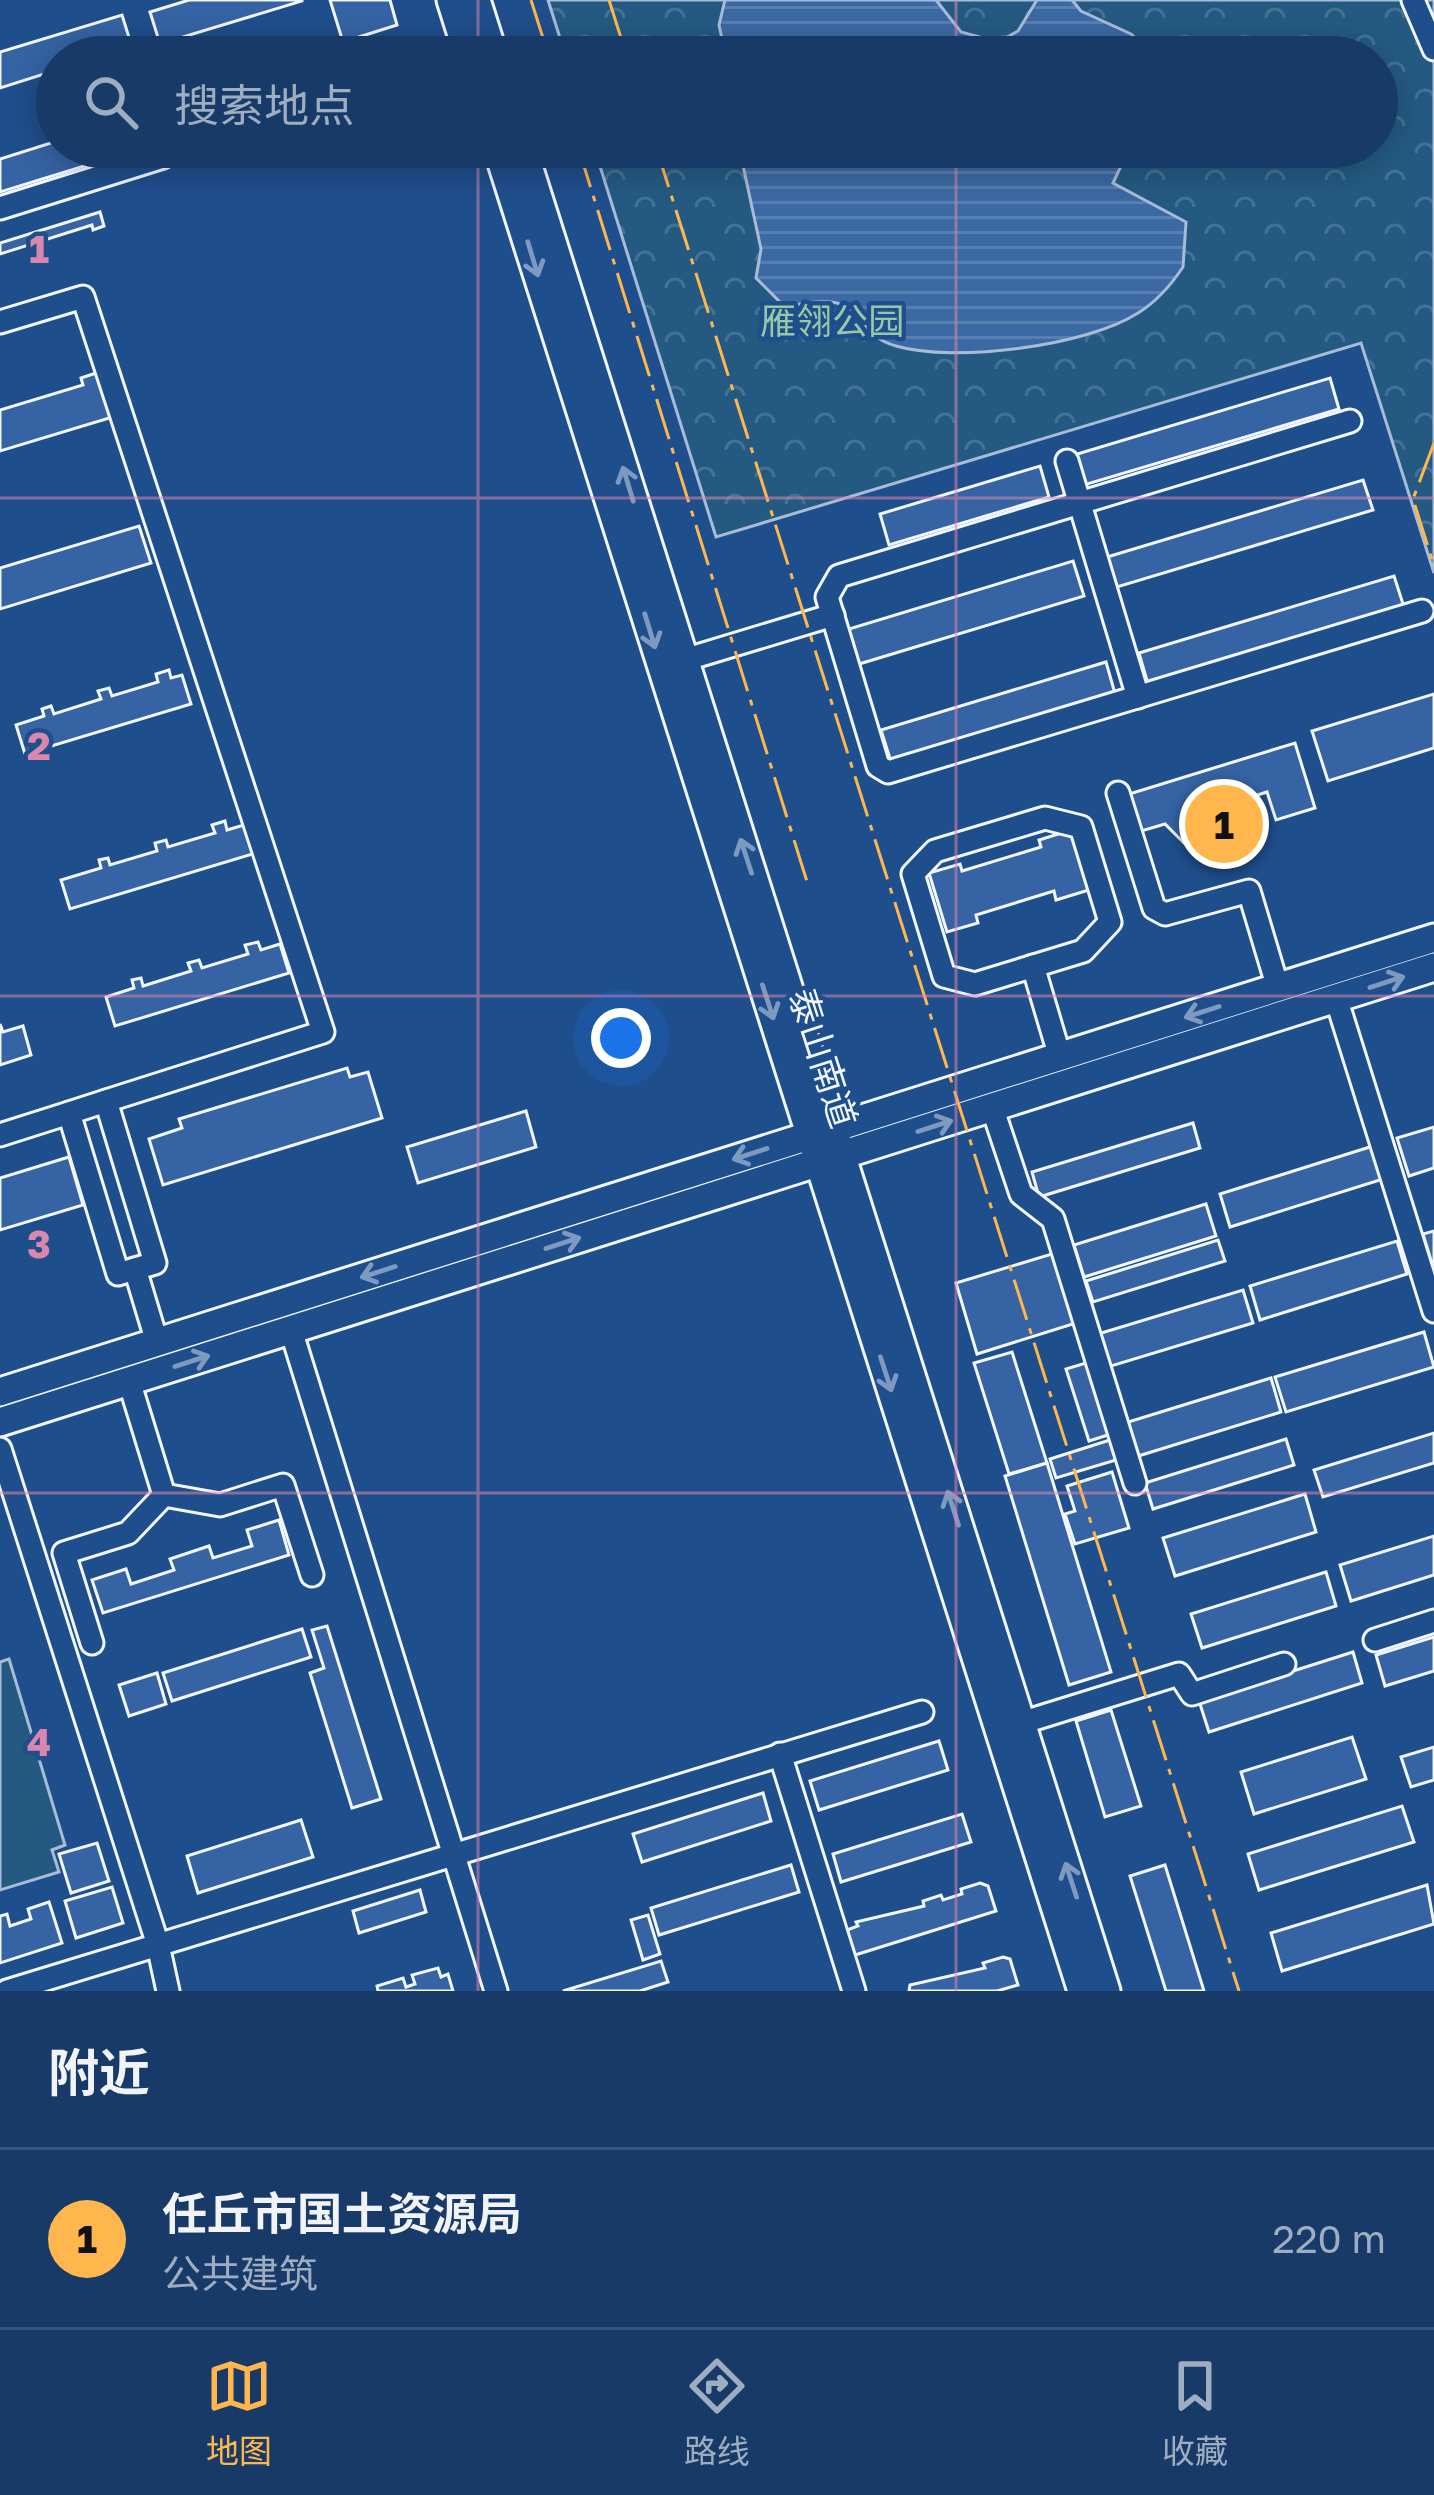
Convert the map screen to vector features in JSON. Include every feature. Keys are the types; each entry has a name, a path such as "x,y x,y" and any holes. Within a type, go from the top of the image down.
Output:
{"main road":[{"path":"451,0 462,36"},
{"path":"476,0 487,36"},
{"name":"泰山南道","path":"504,168 1106,1991"},
{"name":"泰山南道","path":"529,168 684,660 825,1145 1082,1991"},
{"path":"0,1422 291,1330 825,1145 1060,1057 1434,938"},
{"path":"0,1392 825,1145 992,1107 1434,968"}],"lane":[{"path":"1413,0 1434,49"},
{"path":"0,208 129,168"},
{"path":"0,322 83,297 323,1031 0,1135"},
{"path":"1351,421 839,575 827,597 878,766 888,772 1422,611"},
{"path":"1067,461 1138,697"},
{"path":"684,660 833,616"},
{"path":"1118,793 1154,908 1165,914 1249,891 1278,988"},
{"path":"1045,818 1082,827 1110,922 1083,951 1033,966 975,984 944,976 913,874 935,851 1045,818"},
{"path":"1033,966 1060,1057"},
{"path":"1336,998 1434,1312"},
{"path":"69,1113 118,1274 155,1264 106,1101"},
{"path":"992,1107 1021,1194 1053,1219 1135,1483"},
{"path":"135,1269 157,1342"},
{"path":"291,1330 496,1991"},
{"path":"129,1381 164,1495"},
{"path":"0,1449 158,1945 168,1991"},
{"path":"164,1495 220,1504 284,1485 312,1575"},
{"path":"92,1643 64,1553 128,1533 164,1495"},
{"path":"1376,1640 1434,1622"},
{"path":"1021,1724 1179,1674 1192,1694 1284,1664"},
{"path":"7,1991 922,1712"},
{"path":"780,1754 854,1991"}],"green space":[{"name":"雁翎公园","path":"548,0 1434,0 1434,573 1361,343 716,537 601,168 1398,168 1398,36 559,36"},
{"path":"9,1659 65,1845 52,1850 59,1872 0,1890 0,1662"}],"shaded area":[{"path":"725,0 936,0 961,32 976,36 721,36"},
{"path":"1037,0 1072,0 1081,11 1131,34 1009,36 1018,31"},
{"path":"744,168 1120,168 1113,183 1186,222 1183,267 1145,309 1087,334 985,352 896,346 870,331 846,306 833,302 785,307 756,278 761,249"}],"building":[{"path":"189,0 302,0 186,36 158,36 150,12"},
{"path":"330,0 390,0 397,25 362,36 341,36"},
{"path":"122,15 129,36 53,36"},
{"path":"36,41 36,77 0,88 0,52"},
{"path":"36,148 36,168 78,168 0,192 0,159"},
{"path":"100,212 104,226 93,230 92,225 0,254 0,243"},
{"path":"102,371 116,416 0,451 0,410 83,385 81,378"},
{"path":"1330,378 1339,409 1084,485 1074,455"},
{"path":"1040,466 1049,497 889,545 880,514"},
{"path":"1363,480 1373,510 1117,587 1107,557"},
{"path":"139,526 151,563 0,609 0,568"},
{"path":"1073,561 1084,596 859,664 849,629"},
{"path":"1394,576 1404,607 1148,684 1139,653"},
{"path":"1106,662 1116,697 892,765 881,730"},
{"path":"169,670 171,678 182,675 191,704 25,754 16,725 44,716 42,709 51,706 54,714 101,699 98,691 109,688 112,696 158,682 156,674"},
{"path":"1434,694 1434,748 1328,781 1312,731"},
{"path":"1295,743 1315,808 1276,820 1267,792 1223,806 1218,832 1203,842 1184,843 1165,824 1138,832 1126,795"},
{"path":"225,821 227,830 247,824 256,853 70,909 61,880 101,868 99,860 108,858 110,865 157,851 155,843 166,840 168,847 215,833 212,825"},
{"path":"1071,830 1089,890 1056,900 1054,891 976,915 978,923 947,932 929,873 960,864 962,871 1041,847 1039,840"},
{"path":"258,942 261,950 280,944 289,973 115,1026 106,997 134,988 132,980 141,978 143,986 191,971 188,963 199,960 202,968 248,954 245,945"},
{"path":"0,1024 3,1032 23,1026 31,1055 0,1065"},
{"path":"347,1068 350,1077 368,1072 382,1118 163,1185 149,1139 182,1128 179,1119"},
{"path":"526,1111 536,1147 418,1183 407,1147"},
{"path":"1193,1123 1200,1148 1039,1197 1032,1172"},
{"path":"1434,1127 1434,1168 1409,1176 1397,1138"},
{"path":"1373,1146 1383,1179 1230,1227 1220,1194"},
{"path":"69,1157 83,1205 0,1230 0,1178"},
{"path":"1206,1204 1216,1236 1084,1277 1074,1245"},
{"path":"1434,1231 1434,1267 1433,1267 1423,1234"},
{"path":"1218,1240 1225,1261 1093,1302 1086,1281"},
{"path":"1397,1241 1407,1274 1260,1320 1250,1286"},
{"path":"1055,1253 1076,1323 977,1354 956,1283"},
{"path":"1243,1290 1253,1323 1108,1367 1098,1334"},
{"path":"1424,1332 1434,1367 1286,1412 1275,1377"},
{"path":"1012,1352 1047,1463 1009,1474 974,1363"},
{"path":"1089,1362 1111,1434 1089,1441 1066,1369"},
{"path":"1271,1378 1281,1412 1135,1457 1125,1423"},
{"path":"1434,1433 1434,1463 1323,1497 1314,1470"},
{"path":"1286,1439 1294,1465 1153,1509 1145,1483"},
{"path":"1110,1440 1116,1460 1056,1478 1050,1459"},
{"path":"1047,1463 1111,1672 1069,1685 1005,1476"},
{"path":"1112,1472 1129,1528 1075,1544 1065,1514 1075,1511 1067,1486"},
{"path":"1305,1494 1316,1532 1175,1576 1163,1538"},
{"path":"279,1520 289,1555 103,1613 92,1580 126,1569 131,1584 174,1570 170,1559 209,1546 213,1558 252,1546 247,1530"},
{"path":"1434,1536 1434,1575 1351,1601 1340,1565"},
{"path":"1326,1572 1336,1606 1202,1648 1191,1614"},
{"path":"327,1626 381,1799 352,1808 310,1673 324,1668 312,1630"},
{"path":"302,1629 311,1657 172,1701 163,1673"},
{"path":"1434,1637 1434,1671 1385,1686 1376,1655"},
{"path":"1353,1652 1362,1683 1209,1732 1199,1701"},
{"path":"157,1673 166,1704 129,1716 119,1685"},
{"path":"1111,1710 1141,1806 1105,1817 1076,1721"},
{"path":"1352,1737 1366,1779 1254,1814 1241,1772"},
{"path":"939,1741 948,1770 819,1810 810,1781"},
{"path":"1434,1747 1434,1780 1411,1787 1401,1757"},
{"path":"763,1793 771,1821 642,1862 633,1834"},
{"path":"1402,1806 1414,1842 1259,1890 1248,1854"},
{"path":"962,1814 971,1842 841,1882 833,1854"},
{"path":"301,1820 313,1857 198,1893 187,1856"},
{"path":"97,1843 109,1881 71,1893 59,1854"},
{"path":"791,1865 799,1892 659,1935 651,1908"},
{"path":"1165,1865 1204,1991 1166,1991 1130,1876"},
{"path":"980,1883 988,1886 996,1911 855,1955 847,1930 858,1926 856,1922 924,1906 923,1901 962,1894 961,1889"},
{"path":"1427,1885 1434,1924 1282,1971 1271,1933"},
{"path":"112,1887 123,1923 76,1938 65,1901"},
{"path":"420,1890 426,1912 359,1933 353,1911"},
{"path":"49,1902 62,1943 0,1963 0,1916 7,1914 10,1926 31,1919 28,1909"},
{"path":"648,1915 660,1954 643,1960 631,1920"},
{"path":"1010,1959 1018,1985 997,1991 909,1991 910,1985 985,1968 983,1963"},
{"path":"661,1961 668,1982 640,1991 563,1991"},
{"path":"438,1968 441,1977 448,1974 453,1991 378,1991 377,1986 403,1978 406,1987 415,1984 412,1975"}],"power":[{"path":"531,0 542,36"},
{"path":"609,0 620,36"},
{"path":"585,168 809,888"},
{"path":"663,168 1239,1991"},
{"path":"1434,443 1413,499 1434,566"}],"place":[{"name":"任丘市国土资源局","path":"1224,824"}]}
